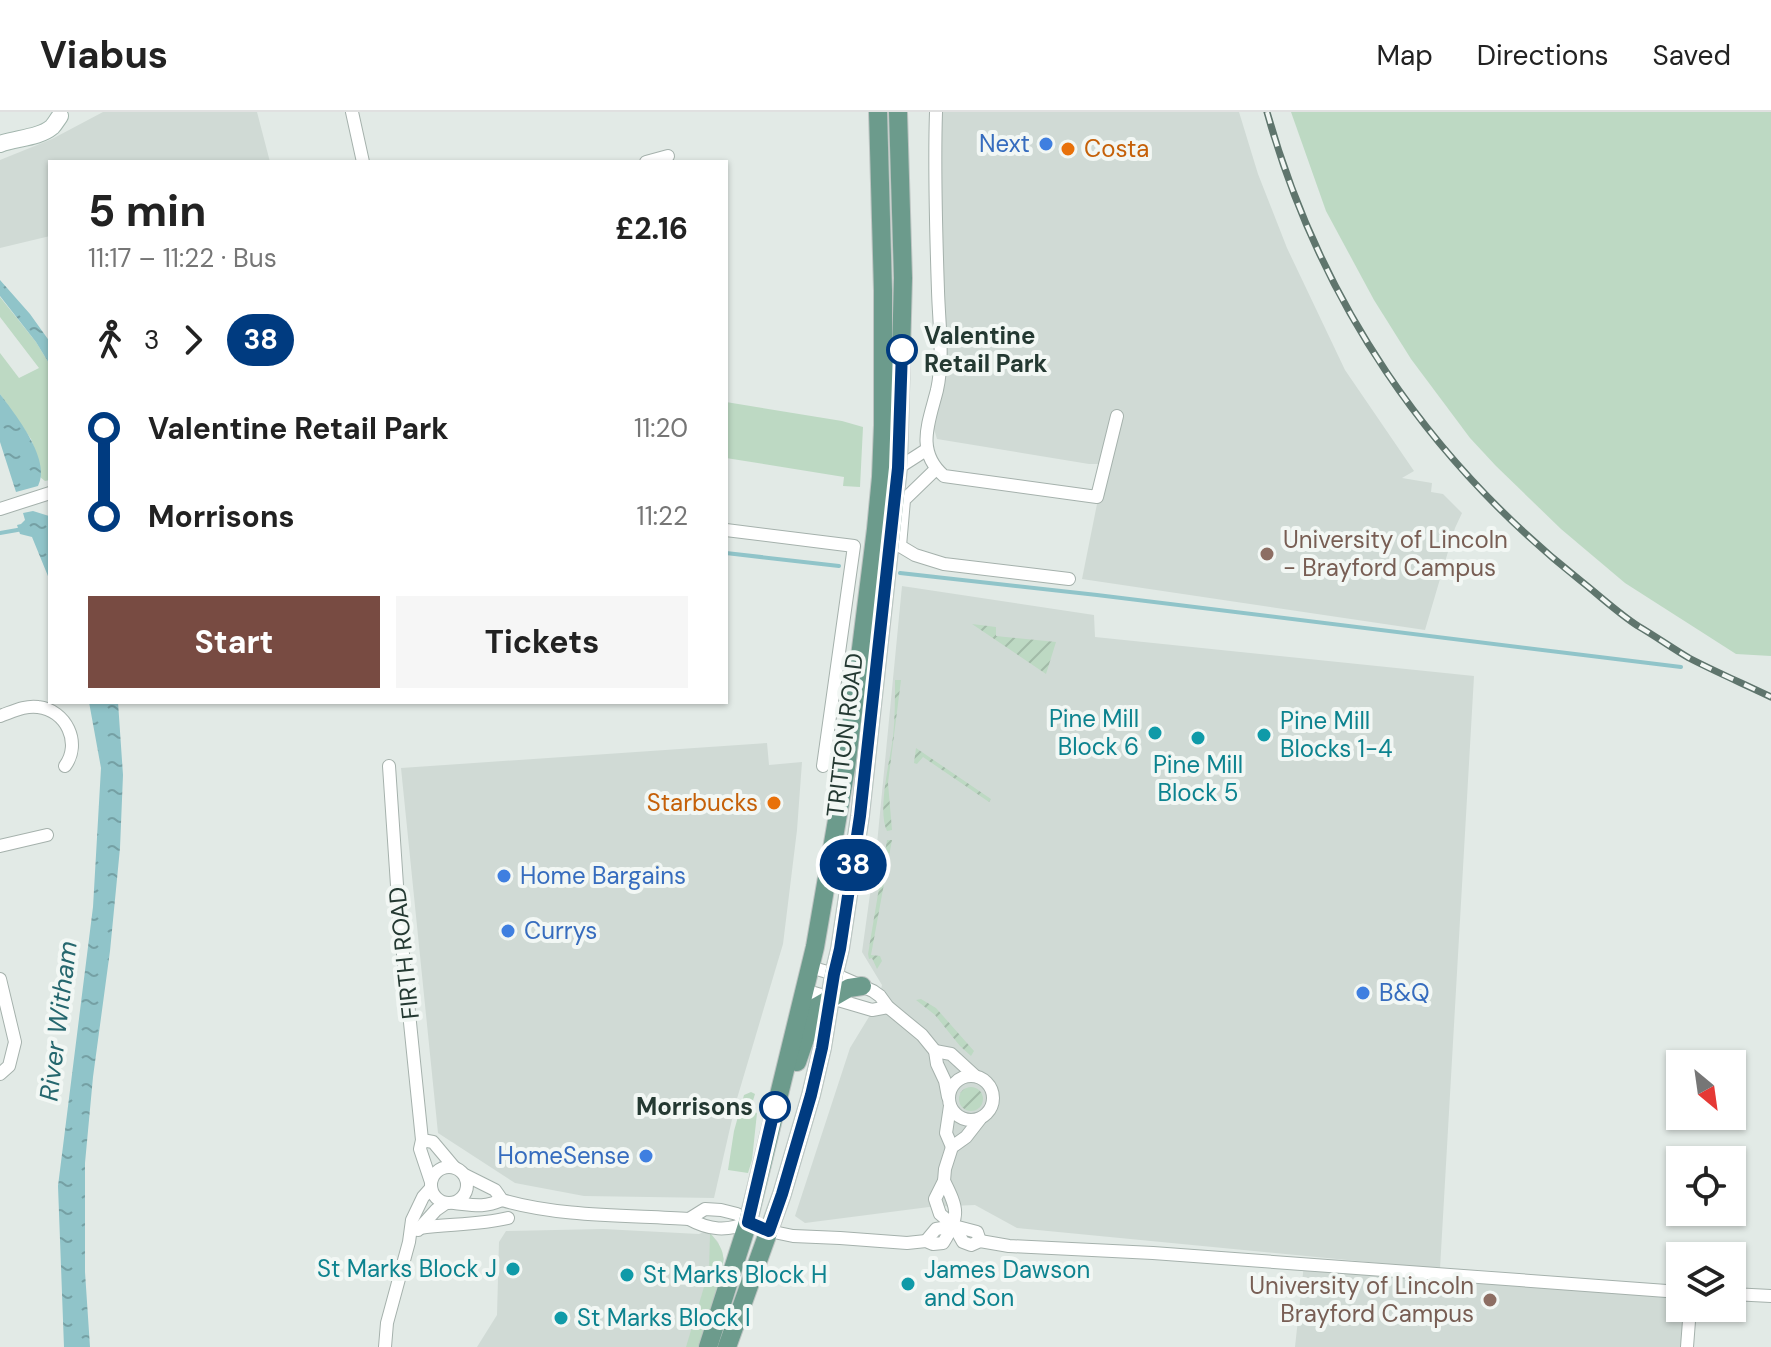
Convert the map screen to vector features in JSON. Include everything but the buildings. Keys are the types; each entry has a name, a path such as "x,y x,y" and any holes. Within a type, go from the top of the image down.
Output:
{"main road":[{"name":"TRITTON ROAD","path":"708,1347 748,1222 810,967 846,768 881,477 883,291 878,112"},
{"name":"TRITTON ROAD","path":"727,1347 782,1194 811,1095 840,949 860,816 898,468 903,278 898,112"},
{"path":"769,1131 784,1105 812,1013 830,997 862,986"}],"street":[{"path":"352,112 363,160"},
{"path":"936,112 941,372 927,432 926,450 936,469 944,476 1097,497 1117,416"},
{"path":"7,141 51,128 64,114"},
{"path":"653,160 668,156"},
{"path":"898,468 926,450"},
{"path":"936,469 904,500 900,546 915,555 944,564 1069,579"},
{"path":"0,509 48,494"},
{"path":"728,530 854,546 823,766"},
{"path":"0,716 27,707 39,707 58,716 68,729 74,746 71,759 65,766"},
{"name":"FIRTH ROAD","path":"389,766 399,915 422,1140 420,1149 431,1185"},
{"path":"0,846 47,835"},
{"path":"810,967 834,974 880,996 935,1051 949,1102 960,1118 970,1121 980,1119"},
{"path":"0,979 15,1042 9,1066 0,1074"},
{"path":"804,990 872,1010 888,1007"},
{"path":"689,1219 705,1209 721,1210 737,1214 769,1231 793,1236 943,1243 954,1226 956,1207 944,1181 952,1147 966,1137 991,1107 993,1097 988,1084 951,1054 935,1051"},
{"path":"952,1147 946,1133 951,1087 959,1079 975,1076"},
{"path":"409,1242 436,1210 459,1201 466,1193 467,1180 433,1142 422,1140"},
{"path":"385,1347 387,1323 412,1220 434,1175 447,1167 459,1171 495,1190 502,1200"},
{"path":"431,1185 435,1197 471,1206 489,1205 502,1200 570,1212 689,1219 702,1226 733,1229 748,1222"},
{"path":"420,1228 490,1223 508,1218"},
{"path":"954,1226 963,1242 971,1245 980,1241 1009,1246 1168,1254 1666,1291"},
{"path":"1746,1295 1771,1296"},
{"path":"1687,1347 1689,1322"}],"shaded area":[{"path":"103,112 257,112 269,160 48,160 48,236 0,248 0,160 52,139"},
{"name":"Valentine Retail Park","path":"942,112 1239,112 1258,174 1287,248 1345,370 1414,471 1402,478 1432,483 1431,492 1443,494 1462,513 1425,630 1082,579 1105,464 937,439 934,429 947,365 940,161"},
{"path":"902,586 1094,615 1095,637 1474,676 1440,1269 1017,1228 975,1205 929,1207 805,1223 795,1216 850,1048 878,1002 882,985 862,952 877,844"},
{"path":"767,743 769,765 802,762 797,830 783,944 736,1102 714,1198 584,1196 515,1183 438,1133 401,768"},
{"path":"603,1229 710,1233 718,1242 724,1259 703,1339 725,1347 477,1347 497,1315 499,1242 506,1231"},
{"name":"University of Lincoln Brayford Campus","path":"1304,1264 1666,1291 1666,1322 1689,1322 1687,1347 1295,1347"}],"green space":[{"path":"1291,112 1771,112 1771,656 1736,654 1625,583 1561,529 1470,438 1411,359 1374,300 1326,211"},
{"path":"0,297 48,362 48,480 40,477 31,439 0,394 0,353 19,378 39,368 0,317"},
{"path":"728,402 863,427 860,487 843,486 844,477 728,458"},
{"path":"972,624 996,627 996,636 1056,642 1046,674"},
{"path":"895,680 901,680 888,783 892,830 887,831 883,811 895,716"},
{"path":"916,748 991,799 989,802 923,757 917,764 914,763"},
{"path":"887,840 892,840 871,955 880,956 882,961 877,969 868,954"},
{"path":"921,999 936,1008 974,1051 971,1056 935,1015 916,1000"},
{"path":"971,1087 980,1090 983,1099 980,1108 971,1111 962,1108 959,1099 962,1090"},
{"path":"755,1094 750,1110 757,1113 752,1160 748,1173 728,1170 744,1095"},
{"path":"710,1233 722,1252 721,1274 709,1271"},
{"path":"707,1277 719,1280 700,1347 686,1347"}],"water":[{"path":"0,280 48,339 48,362 36,342 0,296"},
{"path":"0,394 36,451 41,475 38,486 16,492 0,442"},
{"path":"33,511 48,516 48,576 32,537 20,534 17,525 25,520 23,513"},
{"path":"89,704 118,704 123,775 120,848 85,1163 85,1272 90,1347 64,1347 58,1186 93,907 101,768"}],"waterway":[{"path":"0,533 23,529"},
{"path":"728,553 839,566"},
{"path":"900,573 1681,667"}],"railway":[{"path":"1267,112 1289,181 1317,248 1349,311 1386,372 1428,429 1474,483 1525,534 1631,621 1689,658 1771,697"}],"bus line":[{"name":"38","path":"775,1107 748,1222 769,1231 811,1095 840,949 860,816 898,468 902,350"}],"place":[{"name":"Next","path":"1046,144"},
{"name":"Costa","path":"1068,149"},
{"name":"Valentine Retail Park","path":"902,350"},
{"name":"University of Lincoln - Brayford Campus","path":"1267,554"},
{"name":"Pine Mill Block 6","path":"1155,733"},
{"name":"Pine Mill Blocks 1-4","path":"1264,735"},
{"name":"Pine Mill Block 5","path":"1198,738"},
{"name":"Starbucks","path":"774,803"},
{"name":"Home Bargains","path":"504,876"},
{"name":"Currys","path":"508,931"},
{"name":"B&Q","path":"1363,993"},
{"name":"Morrisons","path":"775,1107"},
{"name":"HomeSense","path":"646,1156"},
{"name":"St Marks Block J","path":"513,1269"},
{"name":"St Marks Block H","path":"627,1275"},
{"name":"James Dawson and Son","path":"908,1284"},
{"name":"University of Lincoln Brayford Campus","path":"1490,1300"},
{"name":"St Marks Block I","path":"561,1318"}],"water label":[{"name":"River Witham","path":"58,1021"}]}
